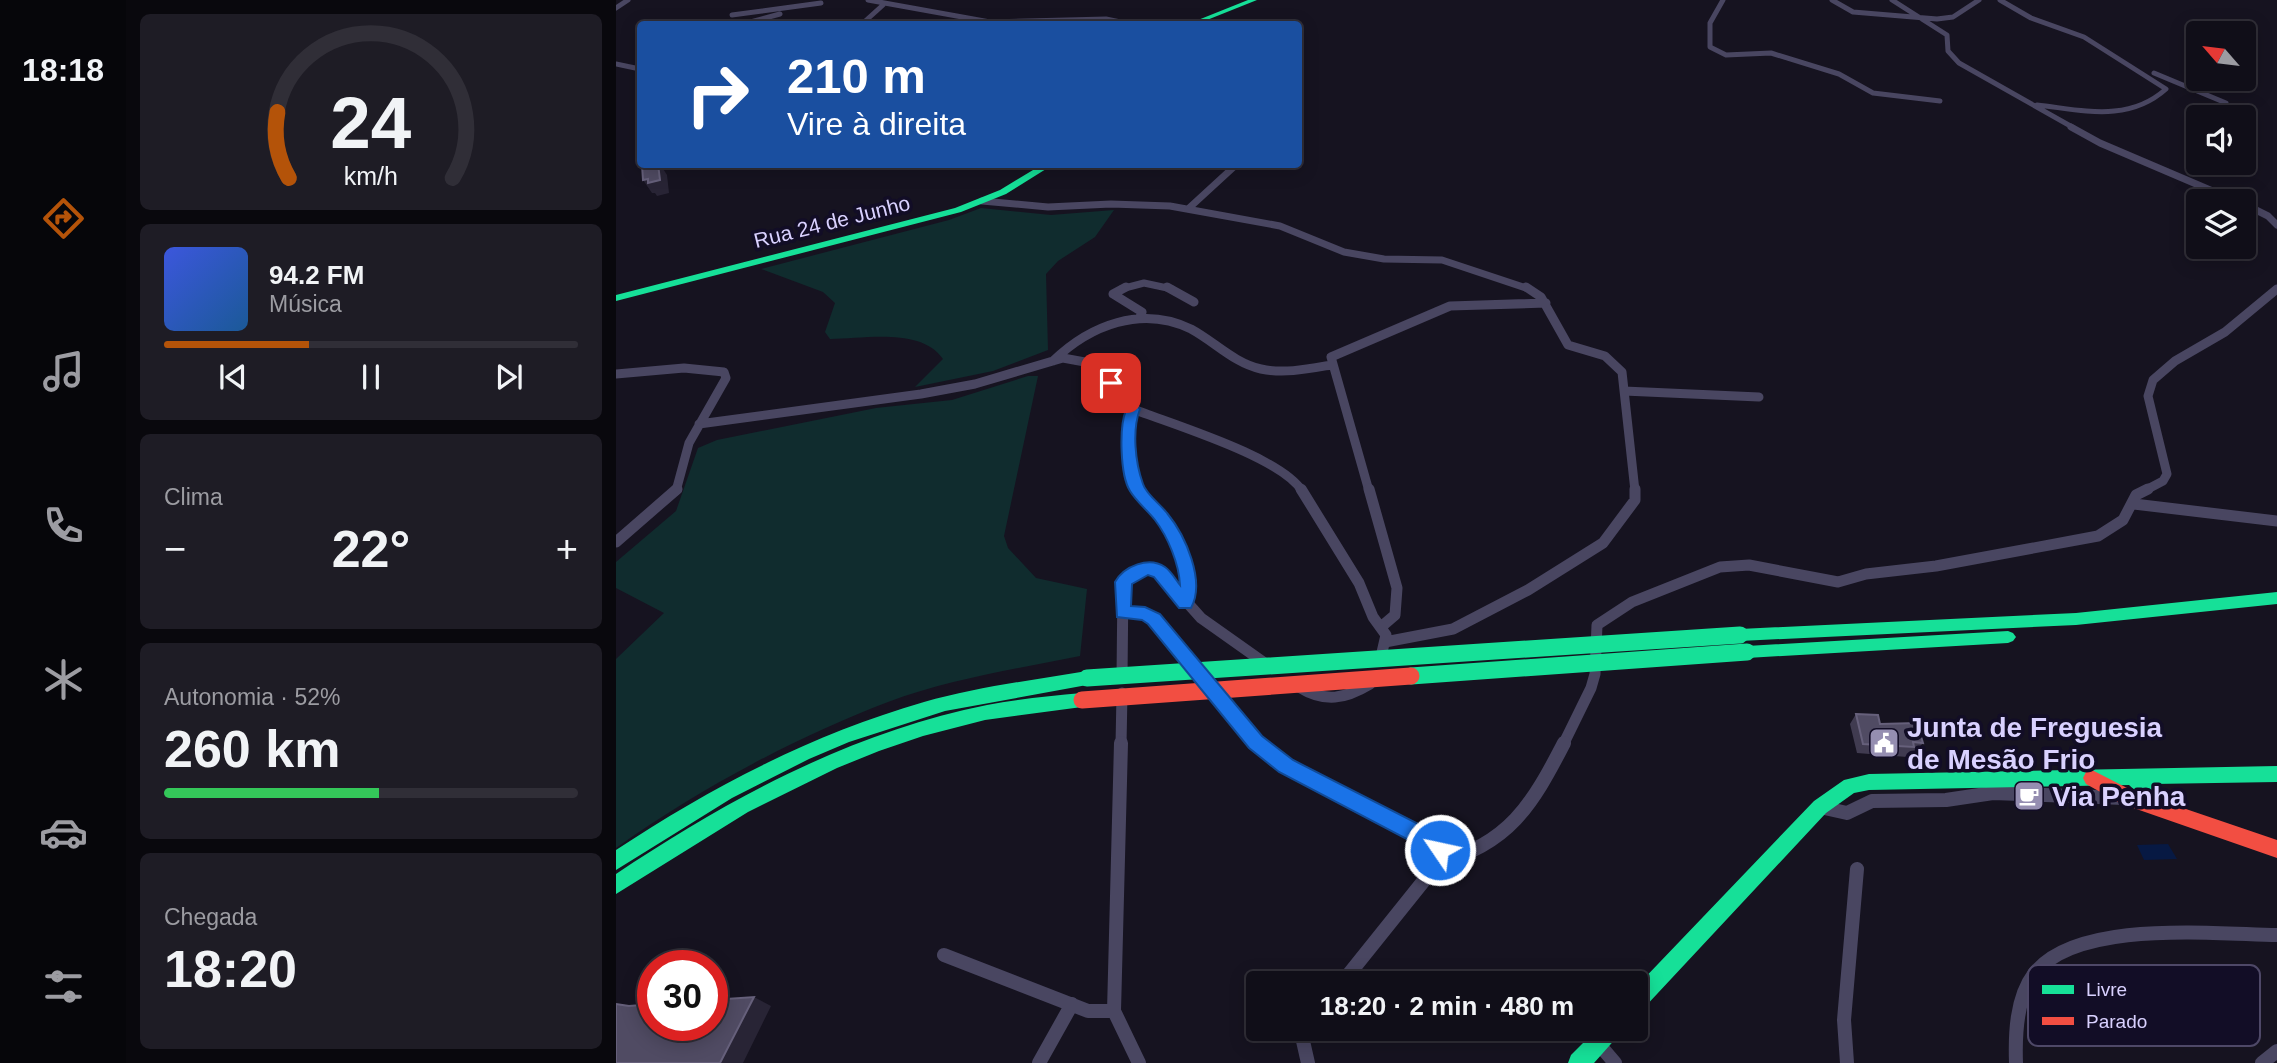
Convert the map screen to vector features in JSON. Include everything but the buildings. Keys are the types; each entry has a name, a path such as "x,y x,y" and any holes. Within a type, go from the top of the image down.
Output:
{"main road":[{"path":"1200,21 1254,0"},
{"name":"Rua 24 de Junho","path":"616,298 932,218 982,201 1044,168"},
{"path":"616,861 687,816 761,776 901,717 963,701 1087,678 1740,635 2073,621 2182,612 2277,598"},
{"path":"616,885 697,831 760,795 855,754 942,723 1018,708 1082,700 1747,652 2137,628 2277,605"},
{"path":"1648,989 1820,807 1850,786 1869,782 2277,774"},
{"path":"2153,799 2155,775"},
{"path":"2088,776 2128,798 2182,814 2277,849"},
{"path":"2131,776 2153,799 2182,814"},
{"path":"1578,1063 1598,1043"}],"street":[{"path":"616,8 628,0"},
{"path":"754,21 830,0"},
{"path":"869,0 883,5 984,21"},
{"path":"1723,0 1710,23 1710,47 1717,52 1738,56 1771,53 1839,74 1873,93 1940,101"},
{"path":"1832,0 1853,12 1918,17 1953,17 1979,0"},
{"path":"1892,0 1947,35 1948,51 1959,63 2100,143 2208,189"},
{"path":"2000,0 2031,18 2084,37 2166,89 2135,107 2100,113 2031,104"},
{"path":"732,15 821,3"},
{"path":"865,21 883,5"},
{"path":"1029,21 1116,21"},
{"path":"617,63 637,59"},
{"path":"617,63 637,68"},
{"path":"2131,65 2226,103"},
{"path":"1188,209 1233,168"},
{"path":"982,201 1048,207 1111,204 1188,209 1280,226 1344,252 1384,259 1442,260 1523,285 1546,303 1568,345 1603,355 1617,363 1622,372 1635,475 1635,500 1603,543 1528,590 1453,629 1385,642"},
{"path":"2256,210 2268,216 2277,226"},
{"path":"1140,317 1142,312 1113,293 1126,287 1163,284 1183,291 1194,302"},
{"path":"1438,863 1463,857 1503,834 1524,809 1591,688 1595,674 1597,625 1632,601 1658,594 1699,573 1720,567 1749,565 1838,582 1866,574 1973,560 2098,536 2120,525 2130,515 2136,495 2163,481 2167,474 2148,396 2153,380 2175,361 2225,332 2277,289"},
{"path":"1381,627 1395,615 1397,588 1346,407 1331,365 1331,357 1450,306 1546,303"},
{"path":"1053,361 1074,341 1094,330 1121,320 1140,317 1166,319 1188,328 1243,364 1263,370 1331,365"},
{"path":"699,424 920,394 975,384 1053,361 1076,359 1101,365 1123,401 1133,409 1267,462 1294,478 1359,583 1373,617 1386,635 1376,680 1350,697 1316,699 1185,603 1160,572 1148,569 1135,572 1124,582 1120,875 1114,1011 1139,1063"},
{"path":"616,374 684,368 708,368 724,372 723,386 699,424 683,460 677,490 616,542"},
{"path":"1624,391 1759,397"},
{"path":"1133,409 1129,420 1131,470 1136,488 1163,519 1188,569 1185,603"},
{"path":"2134,504 2277,521"},
{"path":"1123,612 1145,614 1154,619 1256,742 1286,766 1431,841 1440,850 1438,863 1351,971"},
{"path":"1820,807 1847,813 1872,801 2020,794 2153,799"},
{"path":"1847,1063 1844,1020 1857,869"},
{"path":"2044,965 2061,951 2095,940 2135,936 2277,935"},
{"path":"944,955 1088,1011 1114,1011"},
{"path":"2015,1063 2015,1031 2028,988"},
{"path":"1039,1063 1072,1004"},
{"path":"1303,1041 1308,1063"},
{"path":"1598,1043 1615,1063"},
{"path":"2262,1063 2277,1051"}],"green space":[{"path":"981,208 1051,215 1114,210 1095,237 1058,261 1046,274 1048,350 993,371 915,387 943,359 933,349 921,342 891,337 830,339 825,332 835,303 823,292 761,269 949,220"},
{"path":"1028,376 1038,376 1004,536 1008,548 1036,578 1087,589 1080,656 935,687 853,716 748,766 616,848 616,659 664,613 616,588 616,562 676,511 698,448 717,440 876,408 952,400"}],"water":[{"path":"2168,844 2177,859 2144,860 2137,845"}],"traffic: fast":[{"path":"1200,21 1254,0"},
{"path":"616,298 958,210 1003,192 1043,168"},
{"path":"1740,635 2076,619 2277,598"},
{"path":"1087,678 1740,635"},
{"path":"1747,652 2008,637"},
{"path":"1411,676 1747,652"},
{"path":"616,861 688,814 764,772 843,737 945,704 1087,678"},
{"path":"616,885 742,806 830,762 923,729 985,713 1082,700"},
{"path":"1648,989 1820,807 1850,786 1869,782 2277,774"},
{"path":"2131,776 2162,803"},
{"path":"1579,1063 1600,1041"}],"traffic: jam":[{"path":"1082,700 1411,676"},
{"path":"2092,778 2128,798 2277,849"}],"place":[{"name":"Junta de Freguesia de Mesão Frio","path":"1884,743"},
{"name":"Via Penha","path":"2029,796"}],"route":[{"path":"1111,383 1123,401 1133,409 1129,420 1129,445 1136,488 1145,502 1163,519 1188,569 1189,586 1185,603 1160,572 1148,569 1135,572 1124,582 1123,612 1145,614 1154,619 1256,742 1286,766 1431,841 1440,850"}]}
